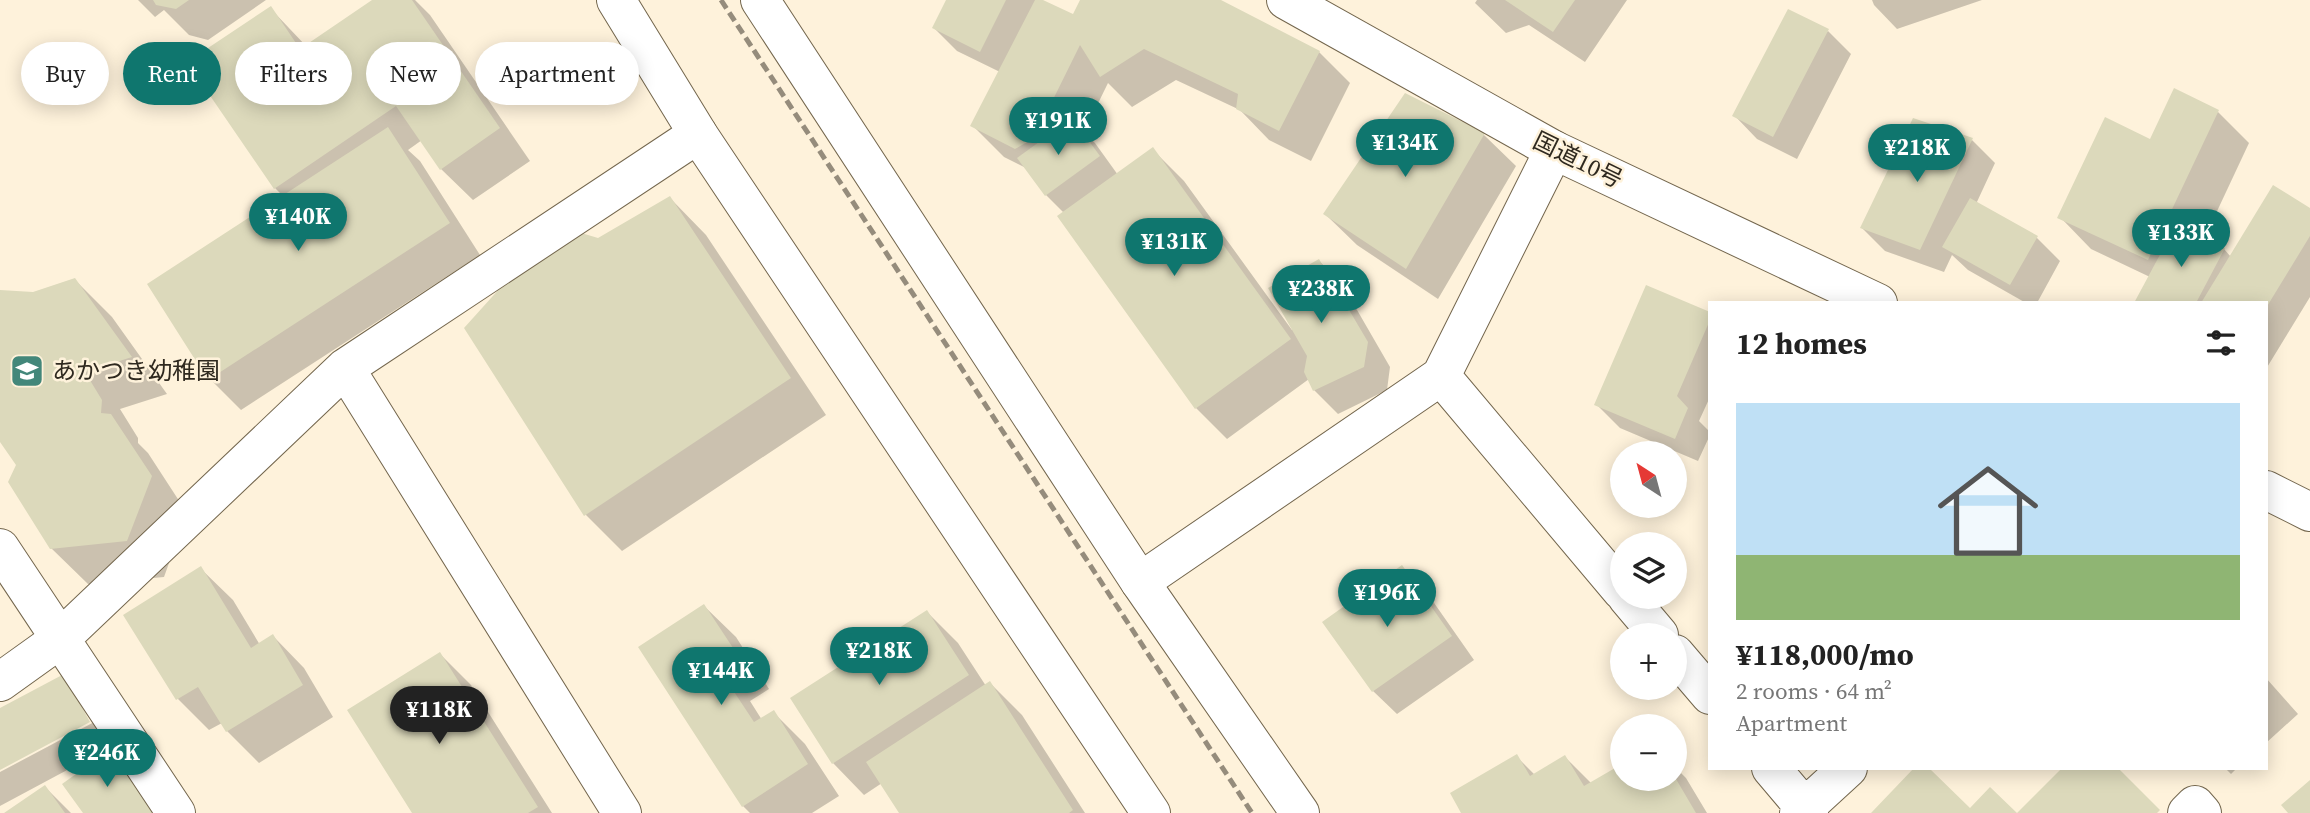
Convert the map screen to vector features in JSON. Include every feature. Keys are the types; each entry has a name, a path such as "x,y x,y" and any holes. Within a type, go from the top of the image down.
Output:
{"main road":[{"path":"615,0 698,134 1151,813"},
{"path":"760,0 1140,582 1300,813"},
{"name":"国道10号","path":"1286,0 1554,150 1874,301"},
{"path":"0,682 60,639 345,368 698,134"},
{"path":"1140,582 1441,376 1554,150"},
{"path":"345,368 621,813"},
{"path":"1441,376 1610,577"},
{"path":"2268,491 2310,512"},
{"path":"0,548 176,813"},
{"path":"1637,609 1649,623"},
{"path":"1687,668 1708,693"},
{"path":"1772,770 1804,812 1845,770"},
{"path":"2187,813 2195,805 2202,813"}],"building":[{"path":"153,0 189,0 176,9 156,5"},
{"path":"372,0 412,0 441,42 366,42 366,105 461,105 461,71 475,92 475,105 484,105 500,128 440,170 396,106 274,189 216,105 221,105 221,42 217,42 271,6 295,42 235,42 235,105 352,105 352,42 310,42"},
{"path":"946,0 1006,0 980,52 932,28"},
{"path":"1035,0 1043,0 1073,14 1080,0 1221,0 1320,51 1279,131 1236,109 1238,94 1144,49 1100,77 1080,45 1034,138 1015,149 970,126"},
{"path":"1505,0 1575,0 1553,32"},
{"path":"1788,9 1829,29 1773,137 1732,116"},
{"path":"2174,88 2219,110 2148,260 2057,218 2105,117 2150,139"},
{"path":"1405,93 1485,133 1406,269 1323,214"},
{"path":"1072,118 1100,156 1045,196 1017,158"},
{"path":"1913,118 1973,138 1920,250 1860,228"},
{"path":"388,127 450,223 208,380 147,284"},
{"path":"1153,147 1291,339 1195,409 1057,216"},
{"path":"2273,185 2310,208 2310,236 2268,305 2268,301 2202,301"},
{"path":"670,196 791,378 584,516 464,328 518,268 578,232 598,238"},
{"path":"1970,198 2038,236 2010,285 1942,247"},
{"path":"2177,223 2225,248 2197,301 2135,301"},
{"path":"1319,259 1368,342 1364,367 1313,391 1304,372 1307,356 1268,288"},
{"path":"75,278 132,357 85,372 102,400 101,413 111,414 152,476 127,541 50,549 8,482 16,465 0,442 0,290 33,292"},
{"path":"1646,285 1708,311 1708,325 1677,396 1688,408 1675,439 1594,405"},
{"path":"1402,565 1452,636 1372,692 1322,622"},
{"path":"201,566 251,648 273,634 303,685 226,732 198,687 176,700 123,615"},
{"path":"704,604 739,657 719,669 754,722 774,710 808,764 742,807 638,647"},
{"path":"927,610 969,675 832,764 790,698"},
{"path":"440,652 538,807 528,813 412,813 347,710"},
{"path":"64,674 90,722 0,770 0,708"},
{"path":"990,681 1073,810 1069,813 899,813 866,762"},
{"path":"111,749 156,810 152,813 83,813 62,784"},
{"path":"1517,754 1530,776 1565,755 1584,786 1610,771 1610,791 1683,791 1696,813 1461,813 1450,793"},
{"path":"1912,770 1931,770 1970,808 1990,787 2017,813 1871,813"},
{"path":"2060,770 2120,770 2160,810 2157,813 2017,813"},
{"path":"2310,780 2310,813 2288,813 2281,805"},
{"path":"45,785 65,813 4,813"}],"railway":[{"path":"721,0 1252,813"}],"place":[{"name":"あかつき幼稚園","path":"27,371"}]}
